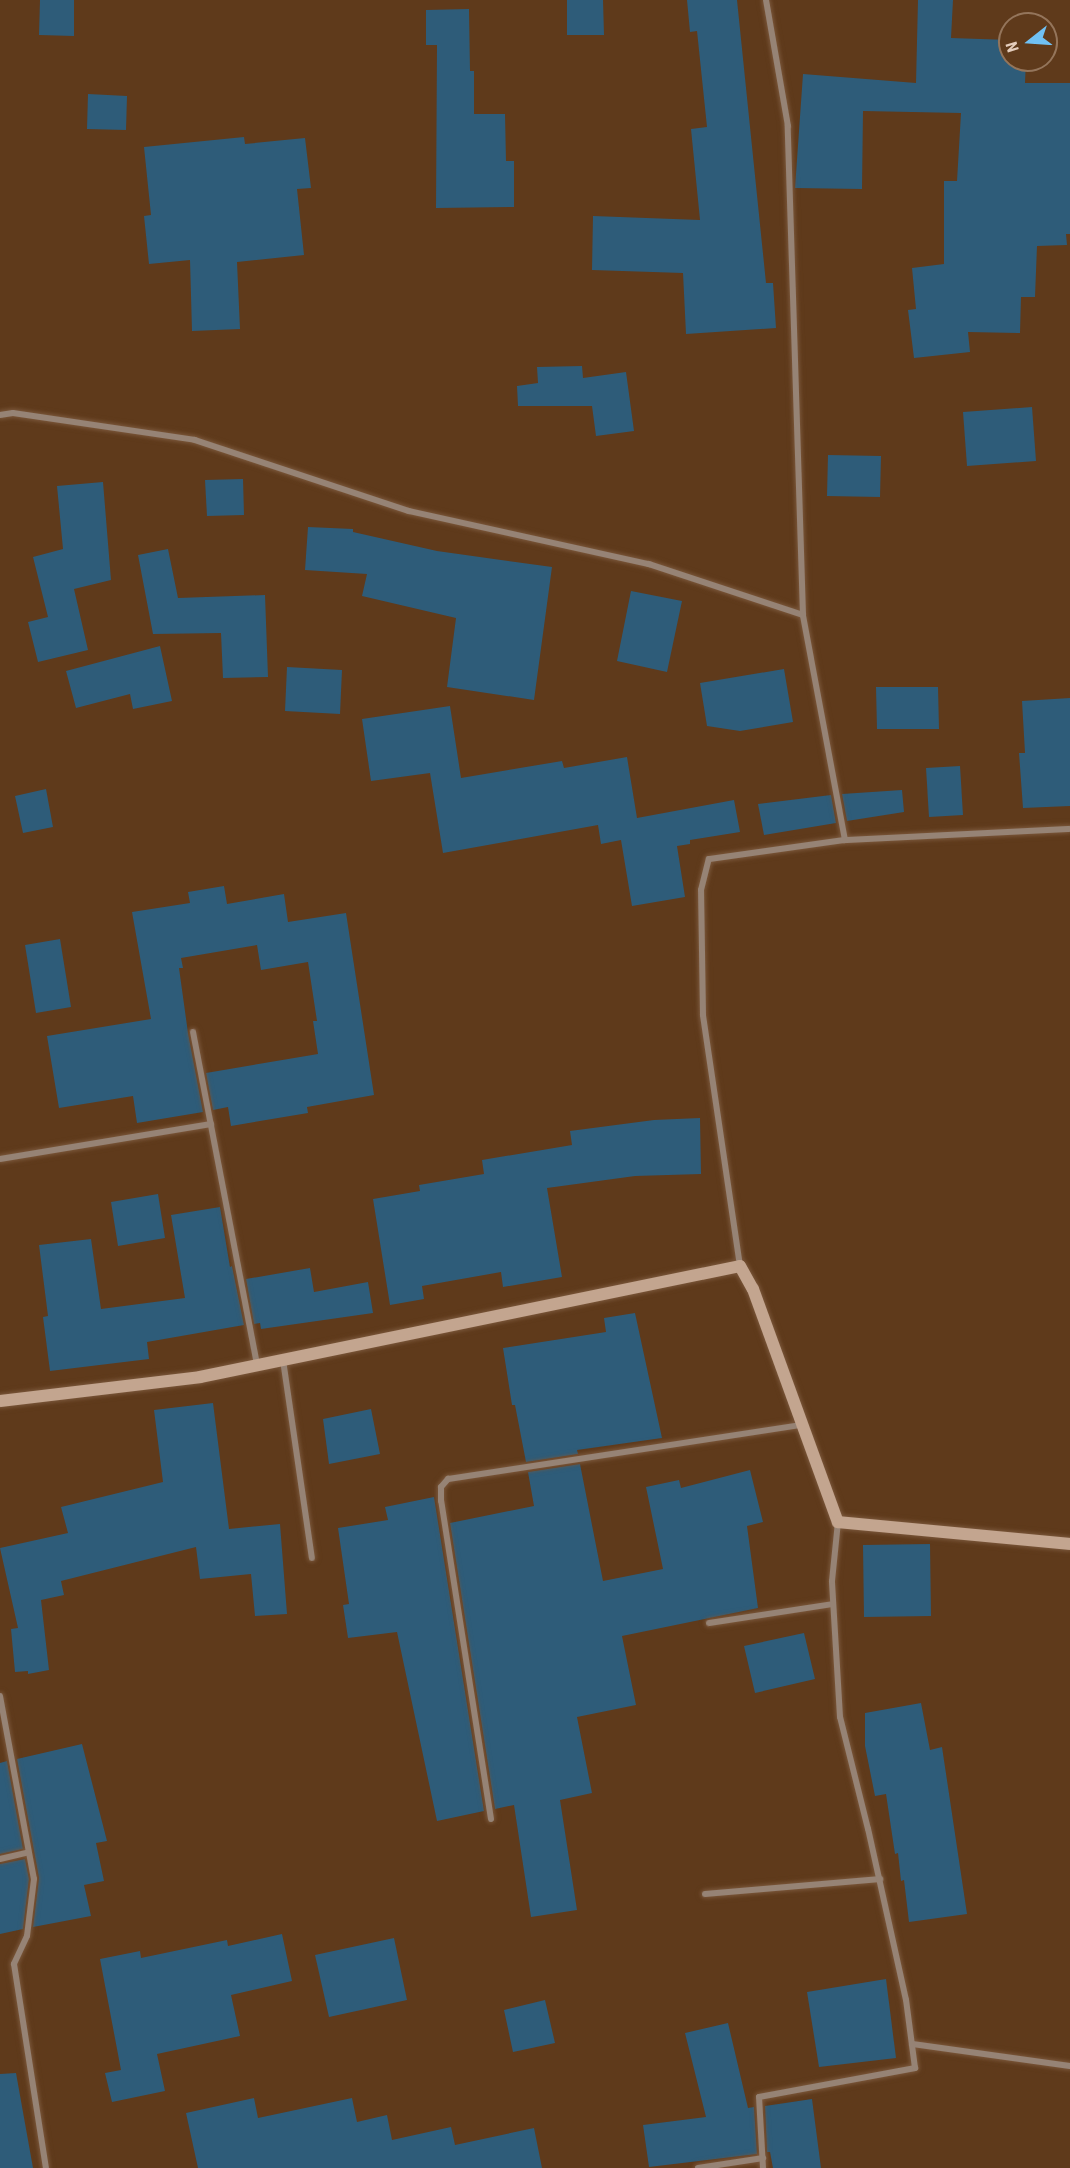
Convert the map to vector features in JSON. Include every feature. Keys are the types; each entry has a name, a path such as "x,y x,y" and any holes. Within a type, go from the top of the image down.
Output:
{"street":[{"path":"766,0 788,126 803,615 845,840"},
{"path":"0,415 13,413 195,440 409,511 649,564 803,615"},
{"path":"763,2168 759,2097 915,2068 906,2000 880,1879 840,1717 832,1581 838,1521 753,1289 740,1266 703,1015 701,891 709,860 845,840 1070,829"},
{"path":"194,1032 256,1365"},
{"path":"0,1159 211,1124"},
{"path":"0,1401 200,1377 740,1266"},
{"path":"283,1359 312,1558"},
{"path":"491,1818 441,1501 441,1487 448,1479 803,1425"},
{"path":"838,1521 1070,1544"},
{"path":"710,1623 833,1604"},
{"path":"0,1696 27,1853 34,1879 27,1936 14,1964 46,2168"},
{"path":"0,1860 27,1853"},
{"path":"705,1894 880,1879"},
{"path":"912,2044 1070,2066"},
{"path":"698,2168 763,2158"}],"building":[{"path":"40,0 74,0 74,36 39,35"},
{"path":"567,0 603,0 604,35 567,35"},
{"path":"687,0 737,0 766,283 773,283 776,328 686,334 683,273 592,270 593,216 700,220 691,129 707,127 697,31 690,32"},
{"path":"918,0 953,0 951,38 998,40 998,72 1025,72 1025,83 1070,83 1070,234 1066,234 1067,245 1037,246 1035,297 1021,297 1020,333 968,332 970,352 914,358 908,310 916,309 912,268 944,264 944,181 957,181 961,113 863,111 862,189 795,188 803,74 916,83"},
{"path":"469,9 470,71 474,71 474,114 505,114 506,161 514,161 514,207 436,208 437,45 426,45 426,10"},
{"path":"88,94 127,96 126,130 87,129"},
{"path":"244,137 245,144 305,138 311,188 297,189 304,255 237,262 240,329 192,331 190,260 149,264 144,216 151,215 144,147"},
{"path":"582,366 583,378 626,372 634,431 596,436 592,406 518,406 517,386 538,383 537,367"},
{"path":"1032,407 1036,461 967,466 963,412"},
{"path":"828,455 881,456 880,497 827,496"},
{"path":"243,479 244,515 207,516 205,480"},
{"path":"103,482 111,580 74,589 88,650 38,662 28,622 48,617 33,557 63,549 57,486"},
{"path":"308,527 353,529 353,532 437,551 552,567 534,700 447,687 456,618 362,596 367,574 305,570"},
{"path":"168,549 178,598 265,595 268,677 223,678 221,633 153,634 138,555"},
{"path":"631,591 682,601 667,672 617,661"},
{"path":"160,646 172,701 133,709 130,694 76,708 66,671"},
{"path":"287,667 342,670 340,714 285,711"},
{"path":"784,669 793,722 740,731 707,726 700,683"},
{"path":"876,687 938,687 939,729 877,729"},
{"path":"1070,698 1070,806 1023,808 1019,753 1025,753 1022,701"},
{"path":"450,706 461,778 562,761 564,768 627,757 637,818 734,800 740,832 690,840 690,844 677,846 685,897 632,906 621,840 601,844 598,825 443,853 430,773 371,781 362,719"},
{"path":"960,766 963,815 929,817 926,768"},
{"path":"46,789 53,827 23,833 15,796"},
{"path":"902,790 904,812 847,821 842,794"},
{"path":"831,795 836,823 764,835 758,804"},
{"path":"224,886 227,904 284,894 288,922 346,913 374,1095 307,1107 308,1113 231,1126 228,1107 213,1110 206,1073 318,1054 313,1021 317,1021 308,962 261,970 257,945 181,958 183,968 179,968 188,1033 203,1112 137,1123 133,1096 59,1108 47,1036 151,1019 132,912 190,903 188,892"},
{"path":"60,939 71,1007 36,1013 25,945"},
{"path":"700,1118 701,1174 635,1176 547,1188 562,1277 503,1287 501,1272 422,1286 424,1299 390,1305 373,1199 420,1191 419,1185 484,1174 482,1160 572,1145 570,1131 654,1120"},
{"path":"158,1194 165,1238 118,1246 111,1202"},
{"path":"220,1207 230,1267 232,1266 244,1325 147,1342 149,1359 50,1371 43,1317 48,1316 39,1245 91,1239 101,1309 185,1298 171,1215"},
{"path":"310,1268 314,1292 368,1282 373,1313 261,1329 260,1323 254,1324 246,1279"},
{"path":"635,1313 662,1438 577,1450 578,1454 526,1462 515,1405 512,1405 503,1348 606,1332 604,1318"},
{"path":"213,1403 229,1529 280,1524 287,1614 255,1616 251,1574 200,1579 196,1547 61,1581 64,1595 41,1600 49,1670 28,1674 28,1671 15,1672 11,1629 18,1628 0,1548 68,1533 61,1507 163,1482 154,1410"},
{"path":"371,1409 380,1454 329,1464 323,1419"},
{"path":"580,1464 603,1581 663,1569 646,1487 679,1480 681,1488 750,1470 763,1522 747,1526 758,1608 622,1636 636,1705 577,1717 592,1793 560,1800 577,1910 531,1917 514,1805 495,1809 450,1523 534,1506 528,1472"},
{"path":"434,1497 484,1811 437,1821 397,1632 348,1638 343,1605 349,1604 338,1528 388,1520 385,1507"},
{"path":"930,1544 931,1616 864,1617 863,1545"},
{"path":"804,1633 815,1679 755,1693 744,1646"},
{"path":"921,1703 930,1750 942,1747 967,1914 909,1922 904,1880 901,1881 898,1853 895,1854 886,1794 875,1796 865,1746 865,1713"},
{"path":"82,1744 107,1841 96,1843 104,1881 84,1885 91,1916 33,1927 39,1878 17,1759"},
{"path":"7,1761 23,1849 0,1854 0,1763"},
{"path":"25,1859 29,1879 23,1929 0,1934 0,1864"},
{"path":"282,1934 292,1981 231,1995 240,2036 157,2054 165,2091 112,2102 105,2073 121,2070 100,1959 140,1951 141,1958 227,1940 228,1946"},
{"path":"394,1938 407,2000 329,2017 315,1955"},
{"path":"886,1979 896,2058 819,2067 807,1992"},
{"path":"545,2000 555,2043 513,2052 504,2010"},
{"path":"728,2023 748,2108 754,2107 757,2154 649,2167 643,2125 706,2117 685,2033"},
{"path":"16,2073 33,2168 0,2168 0,2074"},
{"path":"254,2098 258,2118 352,2098 357,2122 387,2115 392,2140 451,2127 455,2145 534,2128 542,2168 198,2168 186,2113"},
{"path":"812,2099 821,2168 773,2168 770,2152 767,2152 765,2106"}]}
